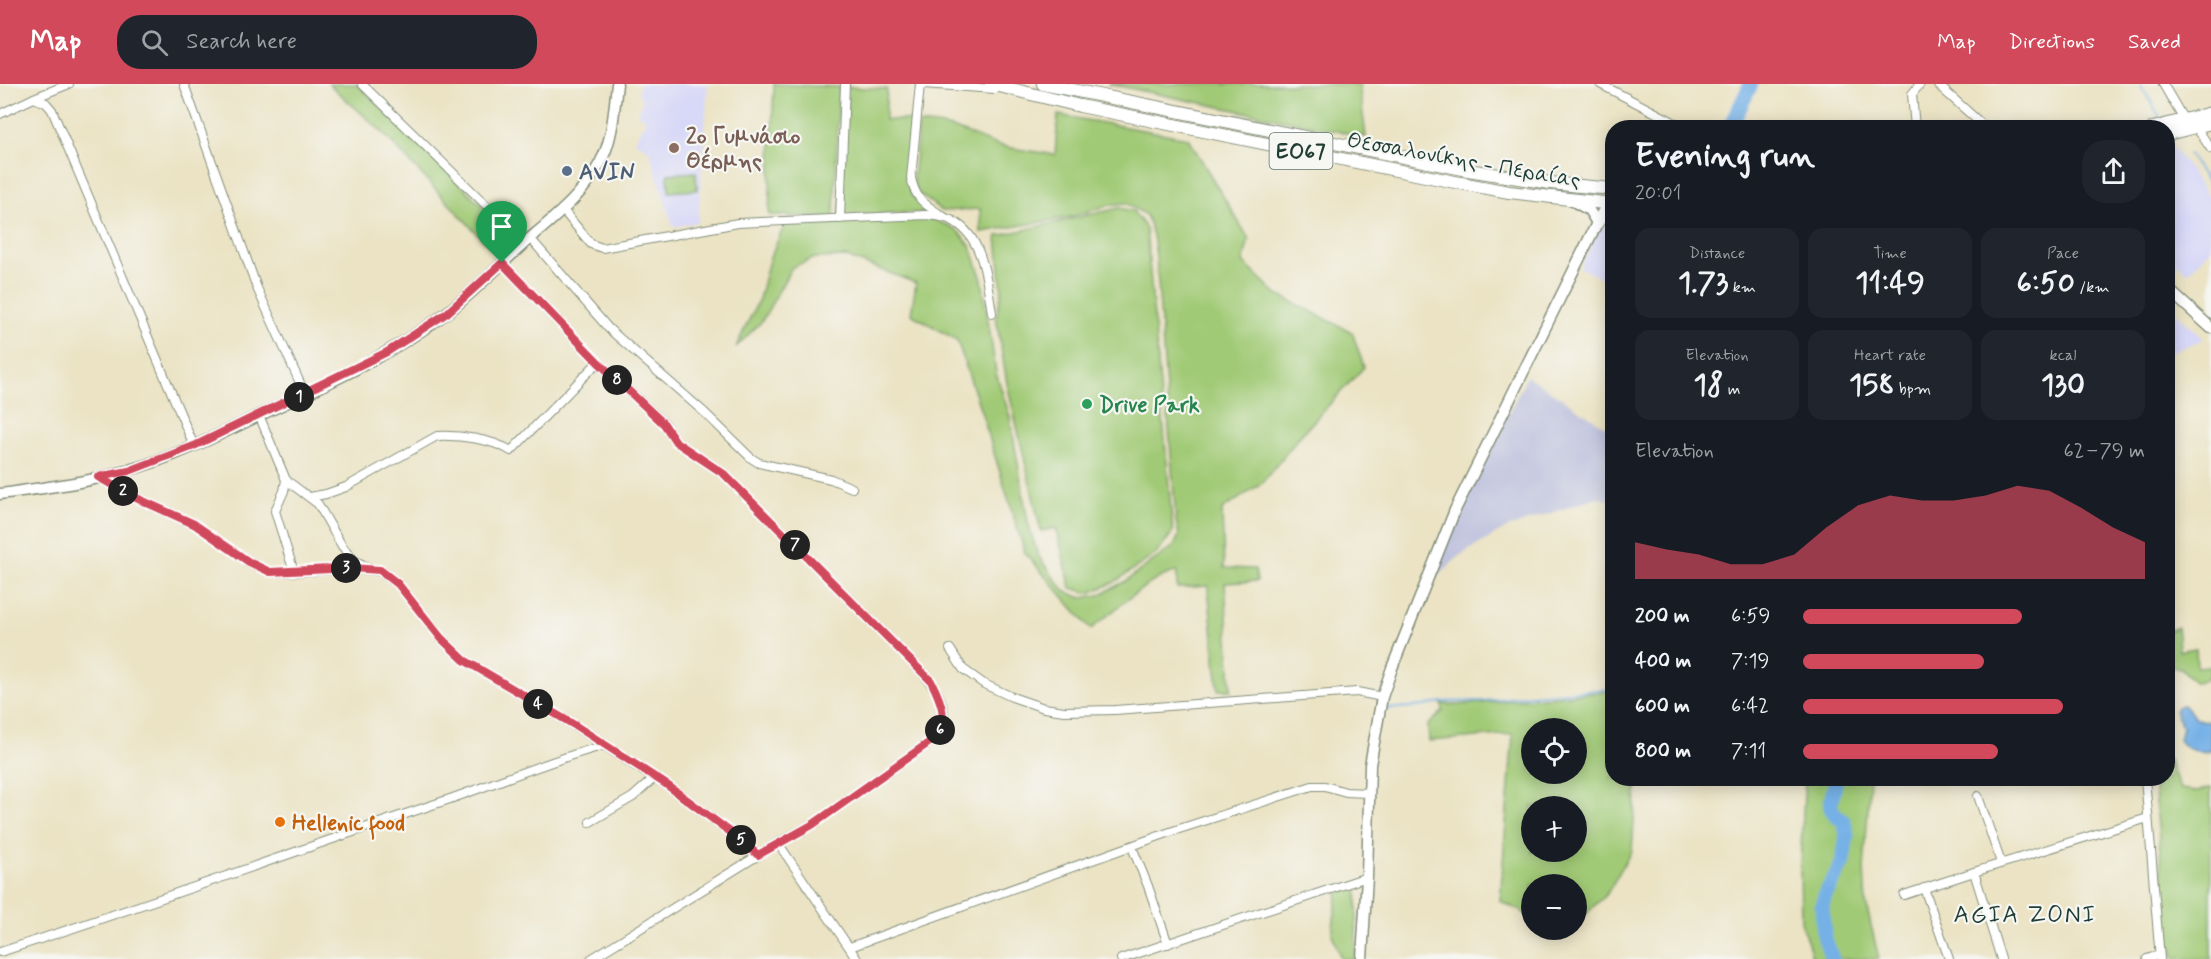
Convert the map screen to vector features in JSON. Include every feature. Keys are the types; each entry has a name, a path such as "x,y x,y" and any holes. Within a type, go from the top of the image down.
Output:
{"main road":[{"name":"Θεσσαλονίκης - Περαίας","path":"992,84 1080,106 1420,176 1509,192 1605,204"},
{"name":"Θεσσαλονίκης - Περαίας","path":"1043,84 1468,170 1550,183 1605,188"},
{"path":"2175,130 2211,113"},
{"path":"2175,125 2211,123"},
{"path":"1597,223 1605,211"}],"street":[{"path":"0,114 69,84"},
{"path":"184,84 257,288 304,394"},
{"path":"362,84 614,333 705,413 751,458 759,463 831,479 852,488"},
{"path":"0,494 71,484 129,471 194,446 387,352 426,327 461,301 565,207 597,170 604,154 611,126 617,84"},
{"path":"840,219 846,84"},
{"path":"992,313 984,269 977,249 962,226 924,204 914,193 911,178 921,84 1011,90"},
{"path":"1600,84 1670,120"},
{"path":"1912,94 1920,84"},
{"path":"1937,84 1977,120"},
{"path":"2163,84 2186,124 2211,149"},
{"path":"1907,86 1912,94 1914,120"},
{"path":"44,94 194,446"},
{"path":"34,98 48,104"},
{"path":"1362,959 1367,877 1368,793 1371,755 1382,697 1455,510 1597,223 1588,210 1570,200"},
{"path":"565,207 591,244 598,248 616,247 713,227 762,221 926,215 946,218"},
{"path":"505,261 598,362 664,424 676,442 724,474 931,681 944,711 940,732 934,739 812,825 758,855 591,959"},
{"path":"2175,295 2211,328"},
{"path":"310,497 346,487 437,436 481,441 505,447 511,451 598,362"},
{"path":"259,415 286,480 310,497 323,510 342,546 350,556 369,568 380,570 398,584 441,638 464,660 606,745 675,791 758,855"},
{"path":"98,477 134,497 194,524 270,572 351,568 380,570"},
{"path":"286,480 275,511 294,572"},
{"path":"950,649 963,669 984,684 1044,708 1064,711 1114,710 1357,692 1382,697"},
{"path":"0,952 498,783 585,750 606,745"},
{"path":"590,822 633,797 654,778"},
{"path":"850,947 1132,846 1312,786 1368,793"},
{"path":"2146,786 2160,957 2147,959"},
{"path":"1978,796 2001,863"},
{"path":"1904,895 2148,818"},
{"path":"778,843 857,959"},
{"path":"1132,846 1168,944"},
{"path":"1974,872 2001,959"},
{"path":"1121,959 1367,877"},
{"path":"1924,888 1948,959"}],"shaded area":[{"path":"640,84 708,84 698,222 673,227 649,150 635,141 646,119 637,114 643,102 638,93"},
{"path":"2175,149 2211,201 2211,248 2188,273 2175,262"},
{"path":"1605,219 1605,280 1580,268"},
{"path":"2175,312 2204,339 2175,350"},
{"path":"1527,376 1605,426 1605,499 1598,497 1505,529 1459,556 1428,586 1461,510"}],"green space":[{"path":"329,84 357,84 508,231 512,242 498,256 381,131"},
{"path":"774,84 839,87 834,218 769,215"},
{"path":"1109,84 1359,84 1366,137"},
{"path":"848,87 887,89 885,120 912,120 907,176 911,195 932,212 840,215"},
{"path":"1058,115 1188,138 1249,239 1243,262 1276,294 1352,332 1364,367 1300,436 1262,483 1222,510 1224,568 1255,569 1257,581 1225,583 1231,690 1218,690 1208,586 1177,588 1177,572 1167,575 1144,587 1091,629 1025,553 957,340 911,314 916,283 847,257 815,258 792,267 762,321 736,347 759,299 769,260 786,222 930,218 956,229 971,247 982,280 996,373 1010,417 1028,523 1038,555 1051,574 1066,592 1082,598 1099,595 1124,582 1174,546 1179,535 1176,521 1156,256 1153,235 1146,215 1126,203 1109,205 1071,217 981,232 980,209 942,211 916,191 913,178 919,124 931,124 958,130 1002,146 1055,155"},
{"path":"696,172 697,190 669,192 668,174"},
{"name":"Drive Park","path":"1119,208 1133,211 1146,228 1173,532 1156,554 1113,583 1089,593 1071,588 1056,528 1041,531 1007,383 996,317 1002,291 997,236"},
{"path":"2177,627 2179,651 2196,648 2197,667 2211,666 2209,676 2203,681 2194,682 2181,668 2175,667 2175,628"},
{"path":"1605,692 1605,786 1637,786 1632,850 1608,892 1587,913 1587,874 1521,874 1521,911 1500,901 1513,734 1429,741 1428,725 1443,711 1442,704 1457,705"},
{"path":"2175,776 2180,789 2197,791 2211,788 2211,959 2175,959 2167,934 2155,786 2175,786"},
{"path":"1805,786 1870,786 1864,869 1866,904 1879,959 1813,959 1801,922 1800,864"},
{"path":"1358,885 1355,959 1341,959 1332,934 1338,892"}],"water":[{"path":"2182,705 2196,718 2211,723 2211,751 2193,750 2179,740 2182,726 2175,711"}],"waterway":[{"path":"1734,120 1751,84"},
{"path":"2140,84 2160,117"},
{"path":"2188,154 2211,187"},
{"path":"1386,709 1442,702 1484,701 1605,690"},
{"path":"1832,959 1824,936 1822,906 1825,895 1843,862 1847,834 1844,822 1831,810 1835,786"}],"place":[{"name":"2ο Γυμνάσιο Θέρμης","path":"674,148"},
{"name":"AVIN","path":"567,171"},
{"name":"Drive Park","path":"1087,404"},
{"name":"Hellenic food","path":"280,822"}],"district":[{"name":"AGIA ZONI","path":"2025,914"}],"route":[{"path":"502,263 598,362 664,424 676,442 724,474 931,681 939,696 944,711 940,732 934,739 812,825 758,855 667,785 576,726 464,660 441,638 398,584 380,570 351,568 270,572 249,562 194,524 134,497 98,477 129,471 194,446 387,352 447,313 502,263"}]}
